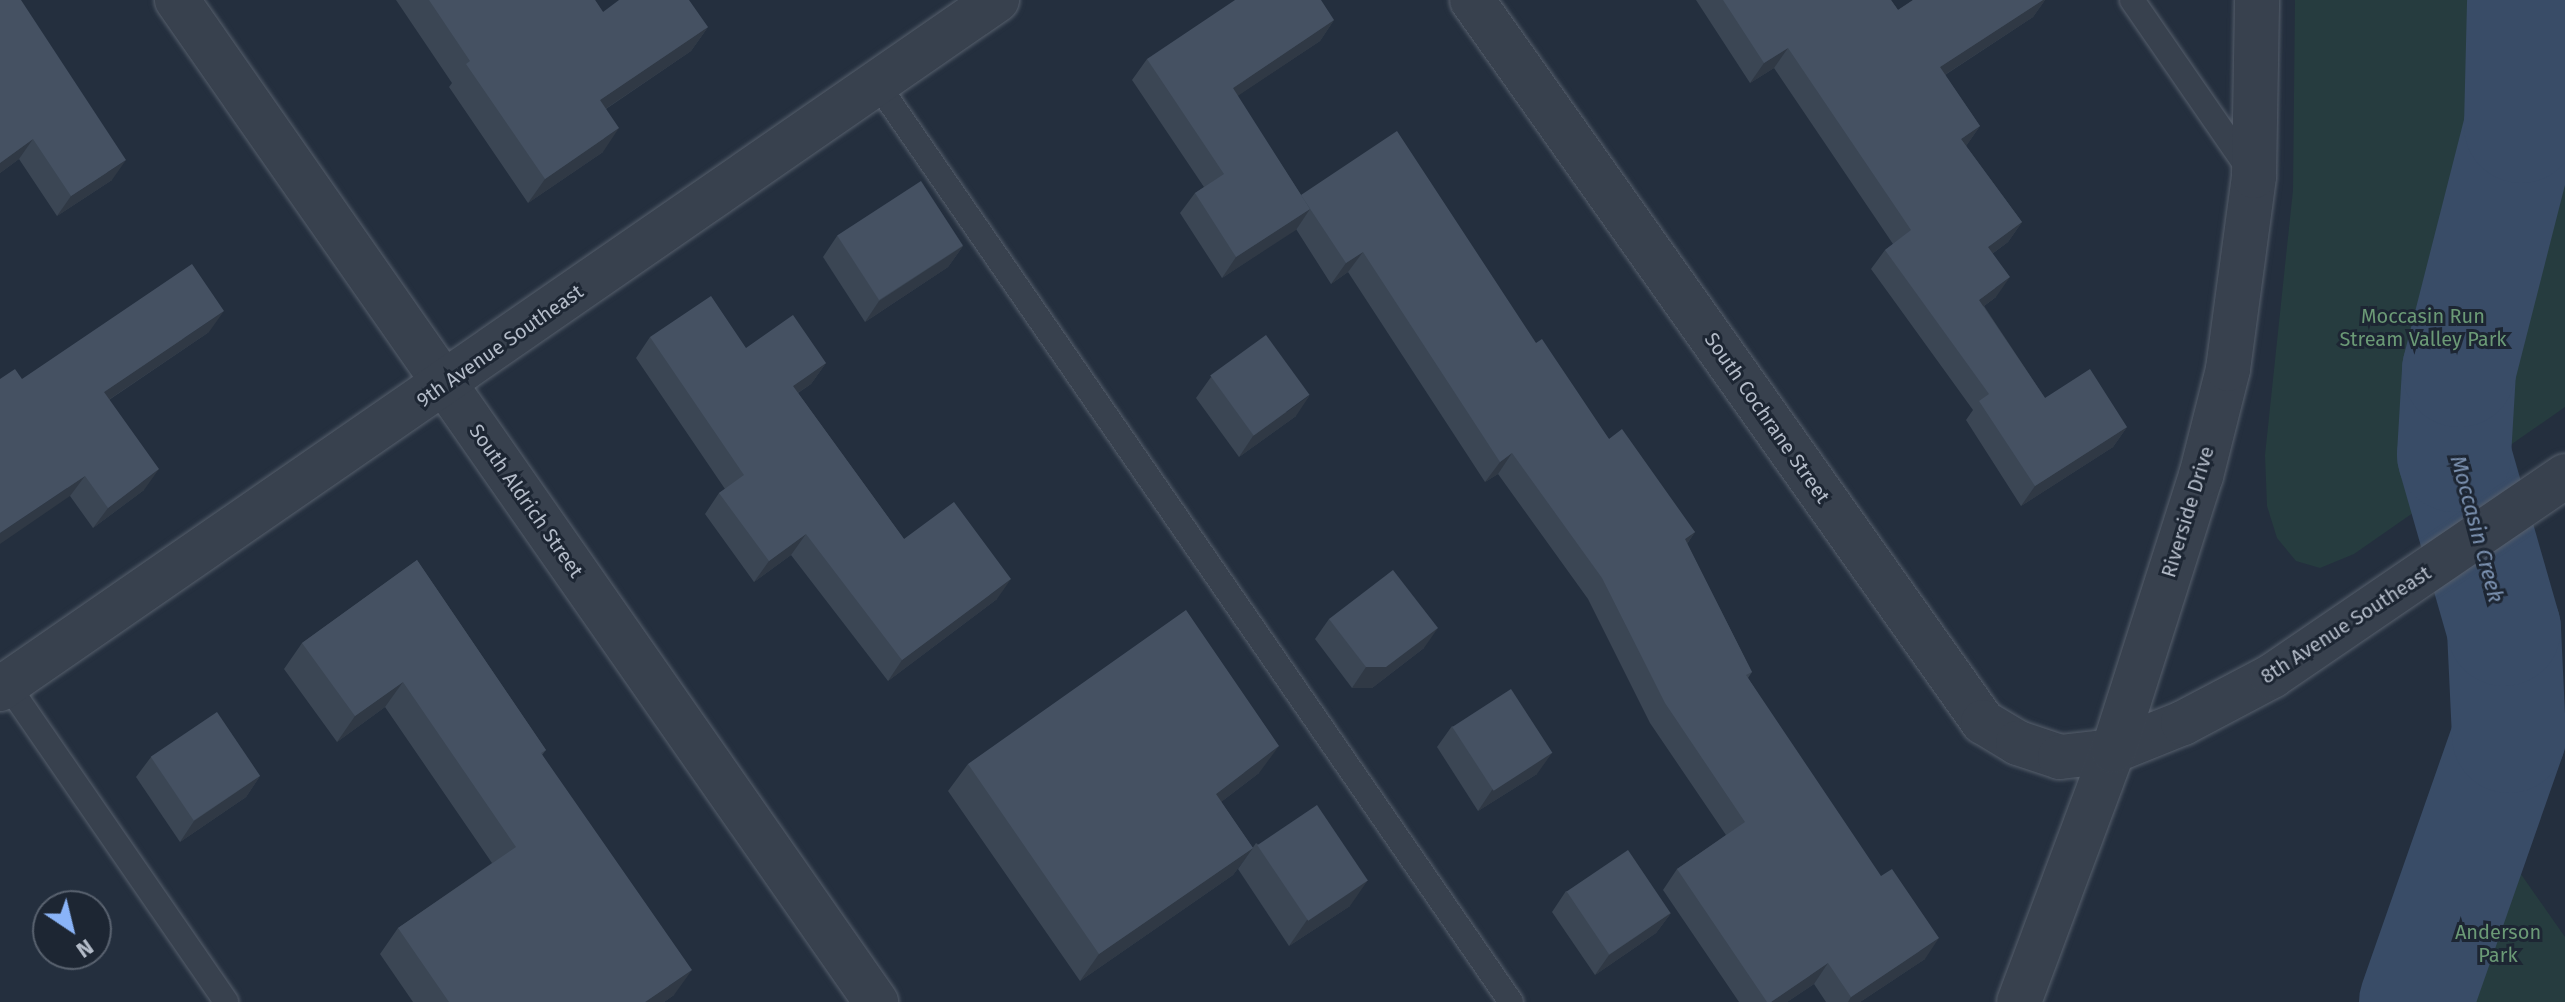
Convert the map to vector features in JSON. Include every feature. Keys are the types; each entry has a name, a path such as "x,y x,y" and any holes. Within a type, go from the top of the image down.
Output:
{"street":[{"name":"South Aldrich Street","path":"177,0 876,1002"},
{"name":"9th Avenue Southeast","path":"4,686 445,385 997,0"},
{"name":"South Cochrane Street","path":"1472,0 1983,722 2018,743 2060,757 2113,751"},
{"name":"Riverside Drive","path":"2019,1002 2113,751 2201,476 2228,369 2254,176 2257,0"},
{"name":"8th Avenue Southeast","path":"2113,751 2183,723 2272,676 2371,612 2565,476"}],"lane":[{"path":"2132,0 2254,176"},
{"path":"876,82 1511,1002"},
{"path":"4,686 226,1002"}],"green space":[{"name":"Moccasin Run Stream Valley Park","path":"2295,0 2565,0 2565,407 2354,554 2320,568 2296,561 2277,538 2267,506 2265,455 2293,190"},
{"name":"Anderson Park","path":"2481,817 2565,937 2565,1002 2416,1002"}],"building":[{"path":"0,0 21,0 126,160 71,196 33,139 0,163"},
{"path":"429,0 595,0 603,12 619,0 689,0 708,27 600,100 619,128 545,179 466,64 470,61"},
{"path":"1235,0 1321,0 1334,20 1233,88 1310,209 1236,257 1195,193 1224,174 1147,59"},
{"path":"1723,0 1891,0 1898,10 1913,0 2043,0 1940,67 1980,126 1961,139 2022,222 1988,247 2010,277 1979,300 2045,398 2090,369 2127,427 2035,486 1979,401 1989,394 1885,250 1911,230 1788,48 1764,63"},
{"path":"1397,131 1536,343 1542,339 1609,439 1622,429 1695,532 1685,539 1752,672 1746,675 1881,876 1892,869 1939,938 1851,997 1828,963 1767,1002 1677,869 1745,822 1665,703 1602,578 1512,453 1500,462 1363,252 1346,263 1301,195"},
{"path":"921,181 963,246 879,300 837,235"},
{"path":"192,264 224,311 104,392 159,469 108,508 85,476 0,533 0,379 15,369 22,379"},
{"path":"711,296 746,348 793,315 826,363 793,386 904,539 954,502 1011,579 902,660 806,534 769,561 719,493 744,475 650,337"},
{"path":"1266,335 1309,395 1254,435 1210,376"},
{"path":"417,560 546,750 541,753 692,970 645,1002 449,1002 398,928 516,847 403,682 355,716 302,643"},
{"path":"1393,570 1438,628 1386,667 1366,667 1329,619"},
{"path":"1186,610 1279,746 1216,794 1253,848 1099,954 968,764"},
{"path":"1511,689 1552,753 1494,791 1452,727"},
{"path":"217,712 260,776 194,821 151,757"},
{"path":"1317,805 1368,880 1308,921 1257,845"},
{"path":"1628,850 1670,913 1609,954 1567,891"}],"waterway":[{"name":"Moccasin Creek","path":"2416,1002 2509,736 2504,629 2454,455 2459,370 2521,126 2524,0"}]}
